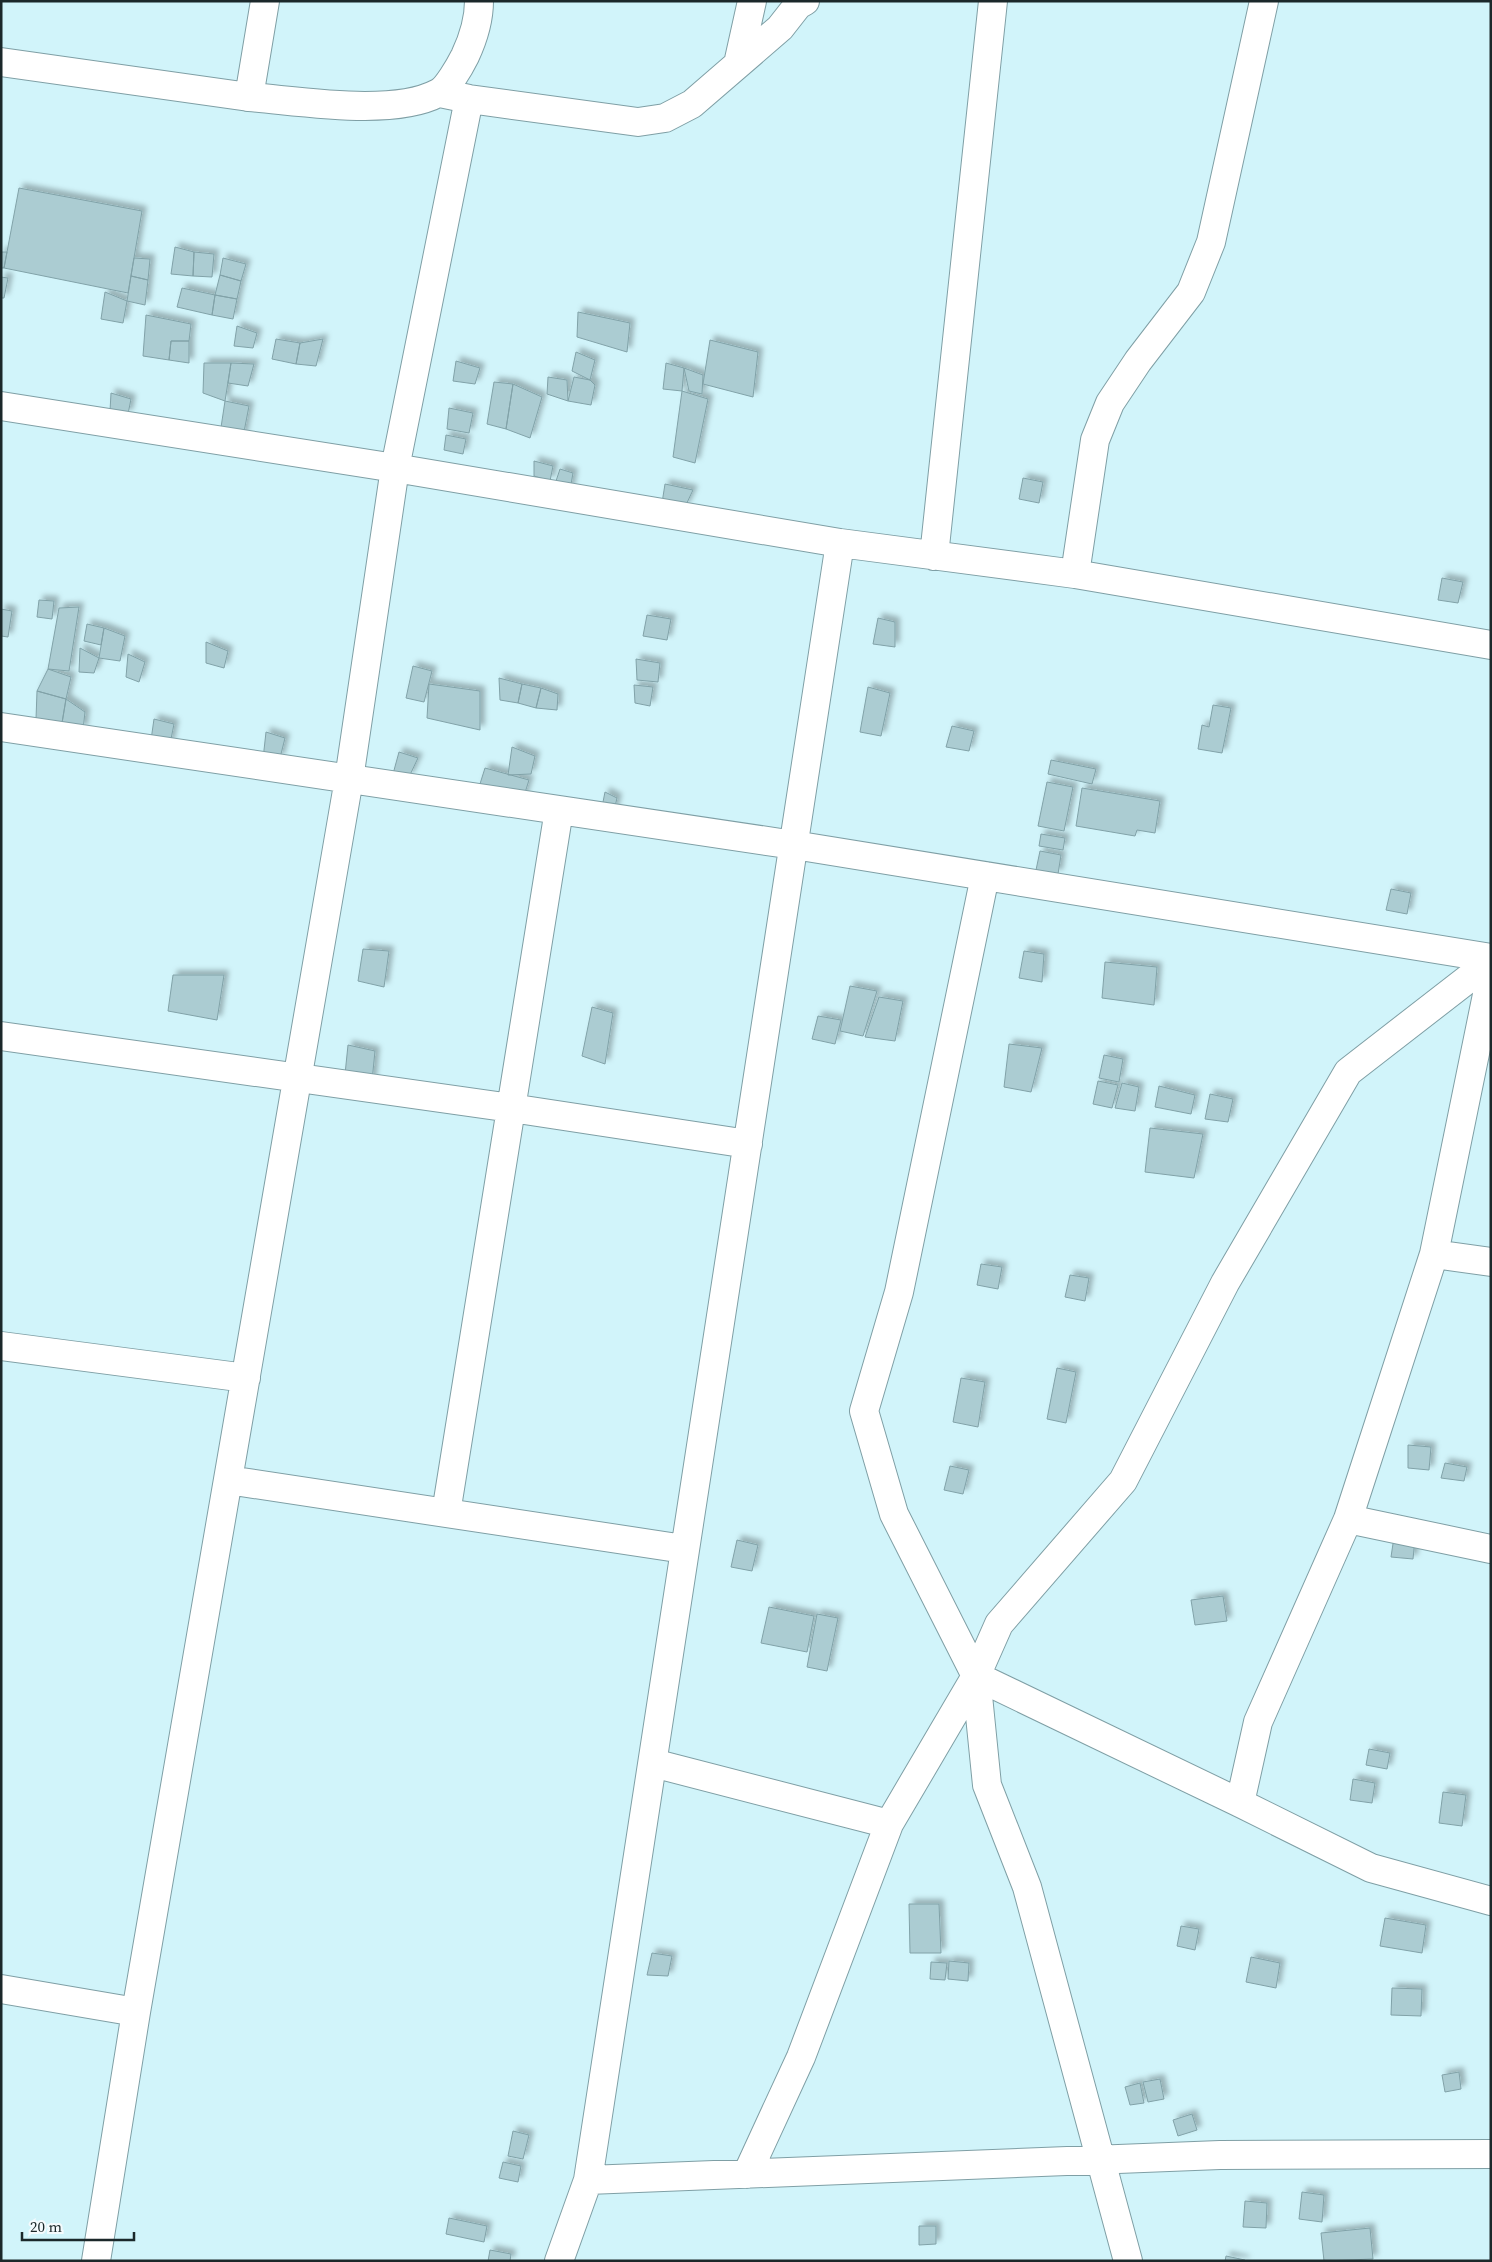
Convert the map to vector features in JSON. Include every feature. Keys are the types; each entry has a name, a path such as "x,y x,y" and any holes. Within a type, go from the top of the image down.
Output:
{"street":[{"path":"249,97 265,1"},
{"path":"440,93 460,66 474,37 478,1"},
{"path":"738,64 752,1"},
{"path":"1,62 249,97 373,106 410,104 440,93 469,99 638,122 666,118 692,104 780,28 798,5 805,1"},
{"path":"934,556 993,1"},
{"path":"1075,574 1094,440 1110,402 1138,361 1191,292 1211,242 1264,1"},
{"path":"96,2261 136,2012 349,779 395,468 469,99"},
{"path":"1,406 395,468 840,543 1075,574 1491,646"},
{"path":"558,2261 588,2180 840,543"},
{"path":"1,727 794,845 1491,959"},
{"path":"446,1513 559,810"},
{"path":"985,876 899,1292 864,1411 894,1514 976,1676 987,1785 1027,1887 1128,2261"},
{"path":"747,2174 801,2057 889,1824 976,1676 999,1624 1123,1481 1225,1283 1348,1072 1491,959"},
{"path":"1240,1802 1258,1722 1348,1519 1434,1254 1491,975"},
{"path":"1,1036 298,1077 748,1144"},
{"path":"1434,1254 1491,1262"},
{"path":"1,1346 246,1378"},
{"path":"228,1480 684,1549"},
{"path":"1348,1519 1491,1549"},
{"path":"976,1676 1240,1802 1371,1868 1491,1901"},
{"path":"653,1763 889,1824"},
{"path":"1,1989 136,2012"},
{"path":"588,2180 1220,2155 1491,2154"}],"building":[{"path":"19,188 142,211 128,293 4,268"},
{"path":"175,247 194,252 193,276 171,274"},
{"path":"1,252 7,252 4,268 1,268"},
{"path":"194,252 214,254 212,277 193,276"},
{"path":"134,258 150,259 148,280 131,276"},
{"path":"223,258 246,264 241,281 220,275"},
{"path":"220,275 241,281 237,299 215,295"},
{"path":"131,276 148,280 145,305 127,301"},
{"path":"1,277 8,278 4,298 1,298"},
{"path":"182,288 215,295 212,315 177,307"},
{"path":"105,292 127,301 123,323 101,319"},
{"path":"215,295 237,299 233,319 212,315"},
{"path":"578,312 630,323 627,352 577,337"},
{"path":"146,315 191,324 189,341 171,341 169,360 143,356"},
{"path":"237,326 257,333 253,348 234,346"},
{"path":"276,339 300,343 296,364 272,359"},
{"path":"323,339 316,366 296,364 300,343"},
{"path":"710,340 758,352 753,397 703,384"},
{"path":"171,341 189,341 189,363 169,360"},
{"path":"576,352 595,360 590,380 572,371"},
{"path":"456,361 480,368 475,384 453,381"},
{"path":"204,363 231,363 225,401 203,393"},
{"path":"231,363 254,364 248,386 228,383"},
{"path":"666,363 684,368 682,391 663,389"},
{"path":"684,368 703,375 702,394 689,391"},
{"path":"548,377 567,380 568,401 547,394"},
{"path":"574,377 590,380 595,385 591,405 568,401"},
{"path":"494,382 513,384 506,429 487,424"},
{"path":"513,384 542,397 530,438 506,429"},
{"path":"682,391 708,399 695,463 673,457"},
{"path":"111,393 131,399 128,414 110,411"},
{"path":"225,401 249,406 243,437 220,434"},
{"path":"449,408 473,413 469,433 447,429"},
{"path":"446,435 466,439 463,454 444,450"},
{"path":"534,461 553,466 550,481 534,476"},
{"path":"560,469 573,473 570,490 554,487"},
{"path":"1023,478 1043,482 1039,503 1019,499"},
{"path":"665,484 693,490 685,507 662,503"},
{"path":"1442,578 1463,582 1458,603 1438,600"},
{"path":"39,600 54,601 52,619 37,617"},
{"path":"79,607 69,671 48,669 59,608"},
{"path":"1,609 12,611 8,637 1,636"},
{"path":"647,615 671,619 667,640 643,636"},
{"path":"878,618 895,622 895,647 873,644"},
{"path":"87,624 104,628 101,645 84,641"},
{"path":"104,628 125,636 120,661 99,658"},
{"path":"206,642 228,651 224,668 206,663"},
{"path":"80,648 99,658 94,673 79,672"},
{"path":"128,654 145,662 139,682 126,677"},
{"path":"636,659 660,663 658,682 637,680"},
{"path":"413,666 432,671 424,702 406,698"},
{"path":"48,669 71,677 66,699 37,691"},
{"path":"499,678 522,684 518,703 500,700"},
{"path":"429,684 480,691 480,730 427,718"},
{"path":"522,684 541,688 536,708 518,703"},
{"path":"634,685 653,687 650,706 635,703"},
{"path":"868,687 890,693 881,736 860,732"},
{"path":"541,688 558,694 557,710 536,708"},
{"path":"37,691 66,699 62,723 36,719"},
{"path":"66,699 85,712 83,730 62,723"},
{"path":"1213,705 1231,708 1222,753 1198,749 1202,725 1209,727"},
{"path":"154,719 174,724 170,744 151,740"},
{"path":"952,726 974,731 969,751 946,747"},
{"path":"266,732 285,738 280,758 263,759"},
{"path":"512,747 535,756 531,774 508,775"},
{"path":"399,752 418,758 409,777 393,774"},
{"path":"1051,760 1096,769 1092,784 1048,774"},
{"path":"485,768 529,780 523,799 479,787"},
{"path":"1047,782 1073,787 1064,831 1038,826"},
{"path":"1082,788 1160,801 1155,833 1137,830 1135,836 1076,826"},
{"path":"605,792 617,798 614,811 602,807"},
{"path":"1041,834 1065,838 1063,850 1039,846"},
{"path":"1040,851 1061,855 1058,874 1036,870"},
{"path":"1391,889 1411,893 1407,914 1386,910"},
{"path":"363,949 389,951 384,987 358,981"},
{"path":"1024,951 1044,954 1042,982 1019,978"},
{"path":"1105,962 1157,967 1154,1005 1102,998"},
{"path":"173,975 224,975 217,1020 168,1011"},
{"path":"850,986 877,991 863,1036 840,1031"},
{"path":"879,997 903,1001 895,1041 865,1037"},
{"path":"592,1007 613,1013 605,1064 582,1056"},
{"path":"818,1016 841,1020 835,1044 812,1039"},
{"path":"1009,1044 1042,1048 1031,1092 1004,1087"},
{"path":"348,1045 375,1051 372,1081 344,1084"},
{"path":"1104,1055 1123,1059 1119,1082 1099,1078"},
{"path":"1098,1081 1118,1085 1112,1108 1093,1104"},
{"path":"1122,1083 1139,1087 1135,1111 1115,1108"},
{"path":"1159,1086 1195,1095 1191,1114 1155,1107"},
{"path":"1210,1094 1233,1099 1228,1122 1205,1119"},
{"path":"1150,1128 1203,1134 1194,1178 1145,1172"},
{"path":"981,1264 1002,1267 998,1289 977,1285"},
{"path":"1070,1275 1089,1278 1085,1301 1065,1297"},
{"path":"1057,1368 1076,1372 1066,1423 1047,1419"},
{"path":"961,1378 985,1382 978,1427 953,1422"},
{"path":"1408,1445 1431,1447 1429,1470 1408,1468"},
{"path":"1445,1463 1467,1467 1464,1481 1441,1478"},
{"path":"950,1466 969,1470 963,1494 944,1490"},
{"path":"1394,1537 1415,1539 1413,1559 1391,1557"},
{"path":"737,1540 758,1545 752,1571 731,1567"},
{"path":"1223,1596 1227,1621 1195,1625 1191,1600"},
{"path":"769,1607 814,1616 807,1652 761,1643"},
{"path":"817,1614 838,1618 827,1671 807,1667"},
{"path":"1369,1749 1390,1753 1387,1769 1366,1765"},
{"path":"1353,1779 1375,1783 1372,1803 1350,1800"},
{"path":"1443,1792 1466,1795 1462,1826 1439,1823"},
{"path":"909,1904 939,1904 941,1953 910,1953"},
{"path":"1385,1918 1426,1925 1422,1953 1380,1946"},
{"path":"1181,1926 1199,1929 1195,1950 1177,1946"},
{"path":"652,1953 672,1956 668,1976 647,1975"},
{"path":"1251,1957 1280,1963 1276,1988 1246,1982"},
{"path":"949,1961 969,1963 968,1981 948,1979"},
{"path":"931,1962 947,1963 945,1980 930,1979"},
{"path":"1392,1988 1422,1989 1421,2016 1391,2015"},
{"path":"1459,2072 1461,2089 1445,2092 1442,2075"},
{"path":"1160,2079 1164,2099 1148,2102 1143,2082"},
{"path":"1140,2083 1144,2103 1130,2105 1125,2087"},
{"path":"1192,2114 1197,2130 1178,2136 1173,2120"},
{"path":"513,2131 529,2135 523,2159 508,2156"},
{"path":"503,2162 521,2166 518,2182 499,2178"},
{"path":"1302,2192 1324,2195 1322,2222 1299,2219"},
{"path":"1245,2201 1267,2203 1266,2228 1243,2227"},
{"path":"449,2218 487,2226 484,2242 446,2234"},
{"path":"919,2226 936,2226 936,2244 919,2245"},
{"path":"1370,2228 1373,2259 1324,2261 1321,2233"},
{"path":"490,2250 511,2254 510,2261 488,2261"},
{"path":"1226,2256 1245,2260 1245,2261 1225,2261"}]}
